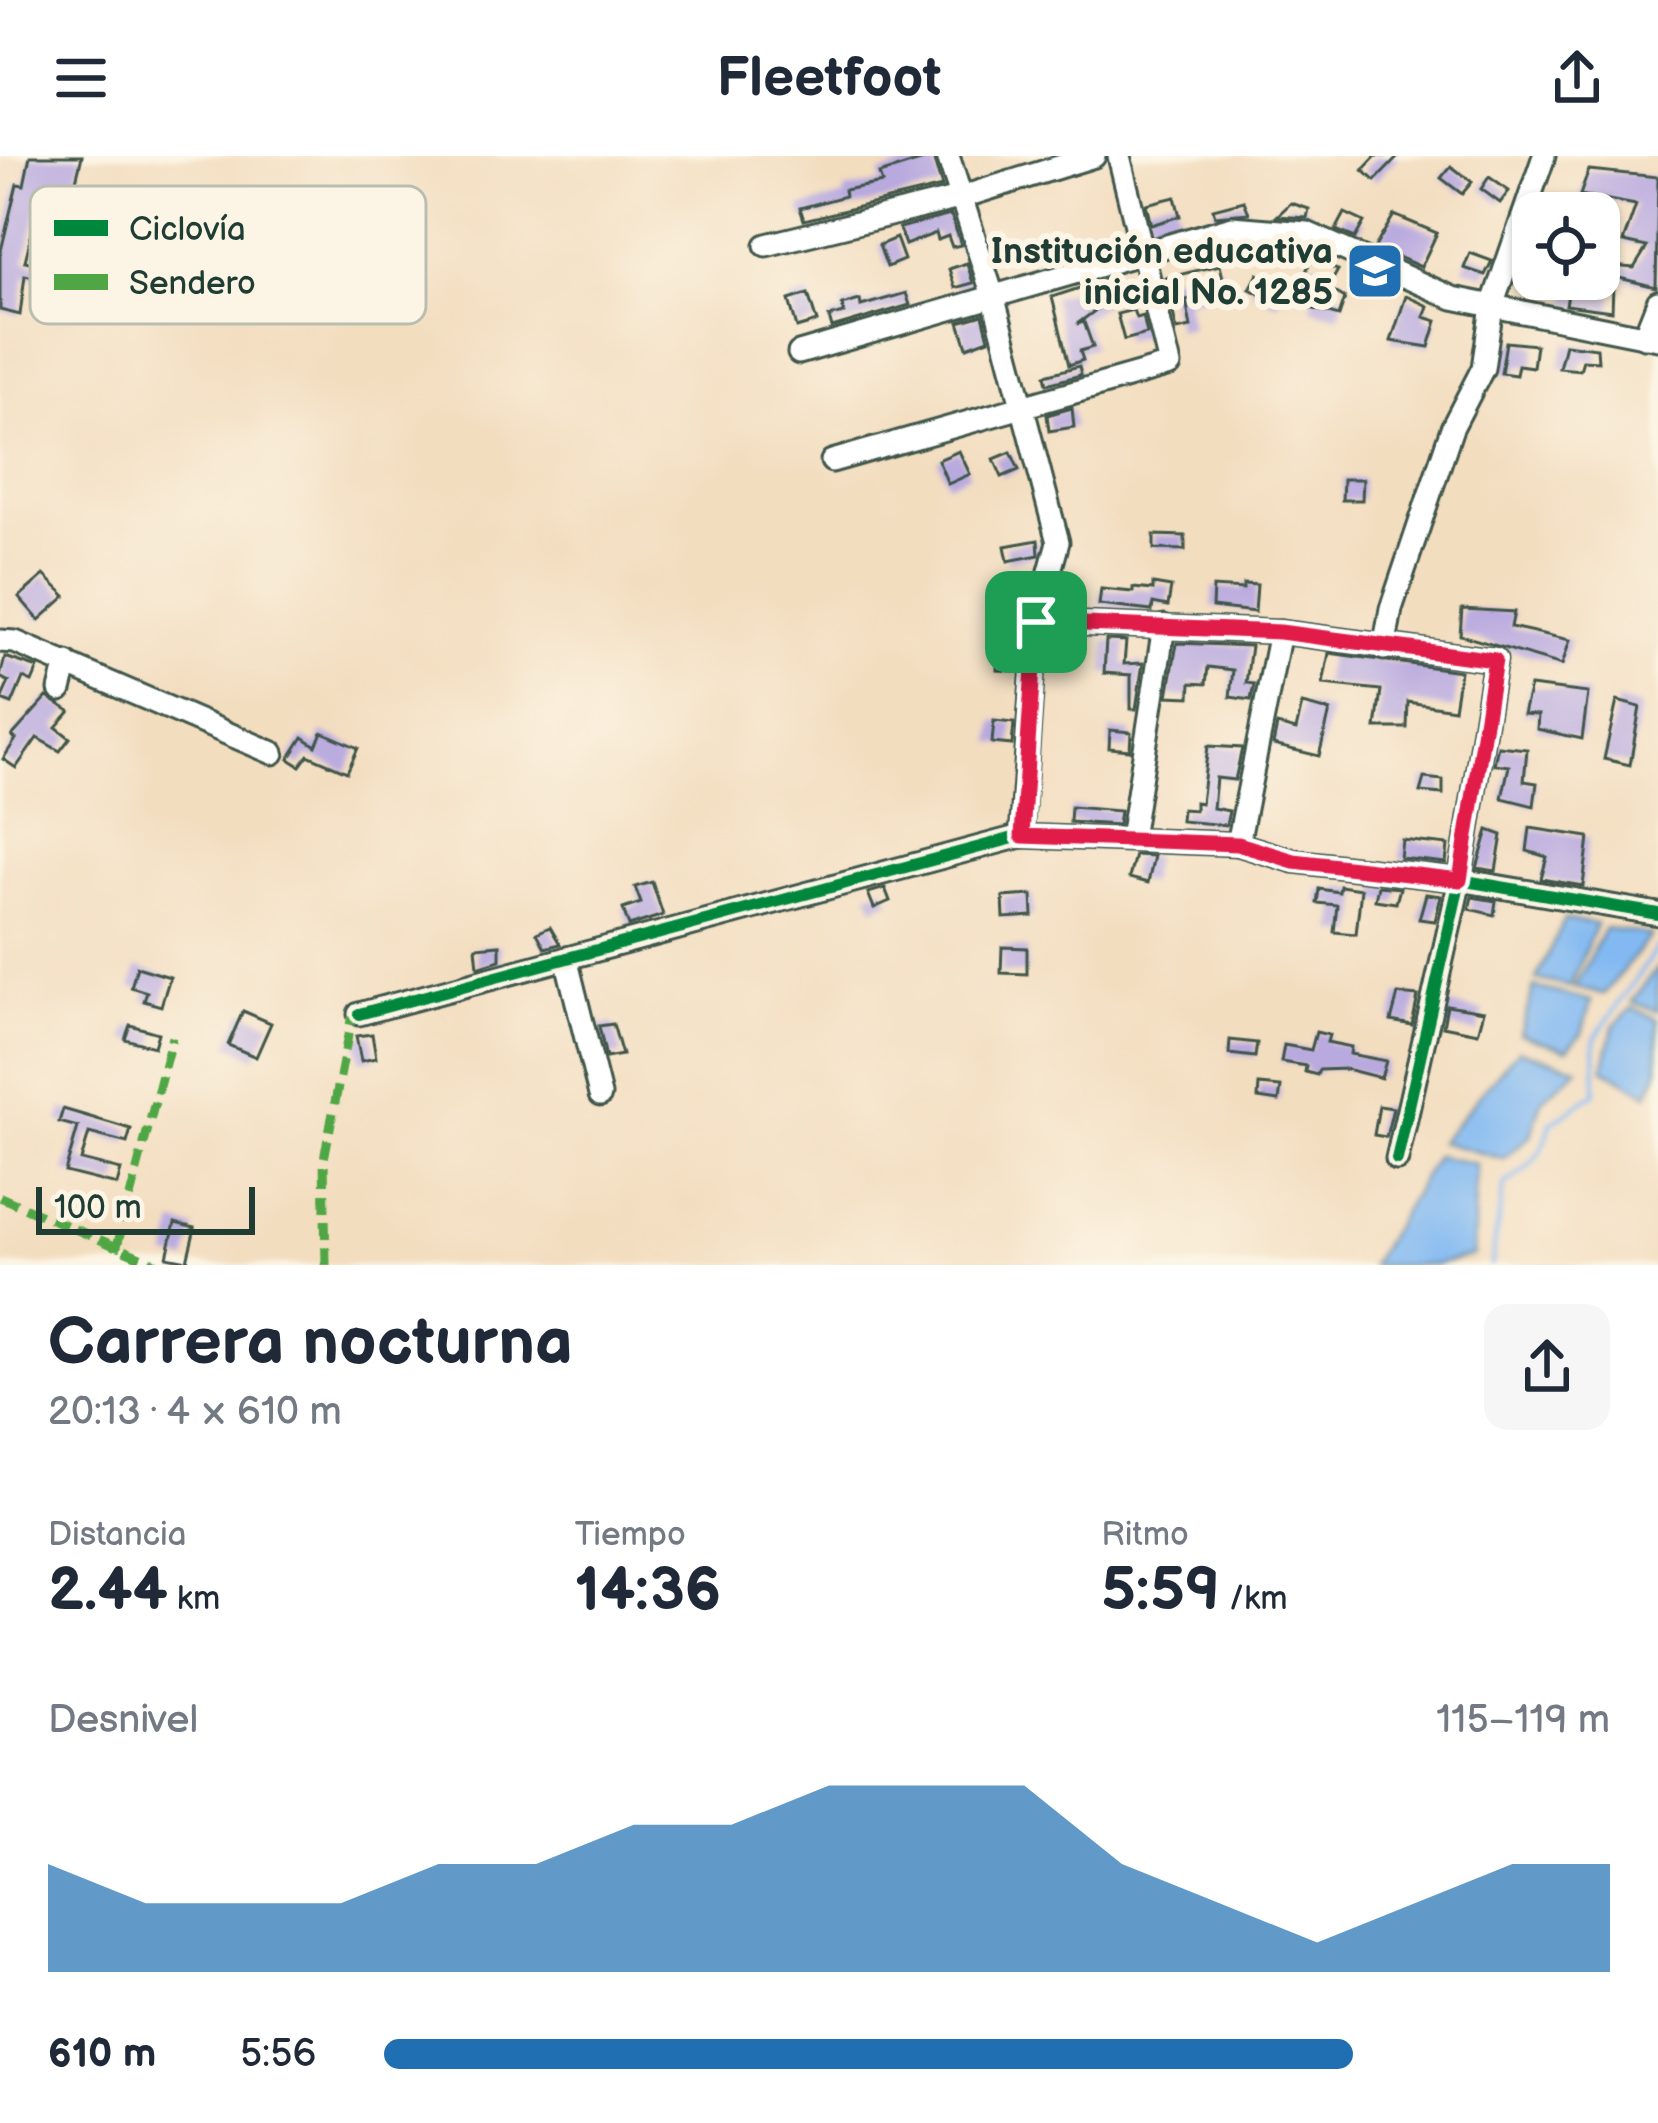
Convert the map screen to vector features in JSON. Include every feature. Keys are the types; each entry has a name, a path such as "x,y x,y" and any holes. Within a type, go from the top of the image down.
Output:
{"street":[{"path":"948,156 994,299 1058,542 1036,622 1022,836"},
{"path":"766,245 959,198 1094,156"},
{"path":"832,461 1169,365 1119,156"},
{"path":"1384,649 1391,609 1452,428 1483,368 1492,306 1544,156"},
{"path":"799,353 1144,257 1232,227 1307,233 1454,298 1651,338 1658,302"},
{"path":"1036,622 1280,632 1495,660 1460,880 1397,1159"},
{"path":"1131,839 1164,626"},
{"path":"1238,844 1280,632"},
{"path":"0,640 67,663 273,753"},
{"path":"60,691 67,663"},
{"path":"358,1014 1022,836 1238,844 1294,861 1460,880 1658,914"},
{"path":"566,958 600,1095"}],"water":[{"path":"1565,919 1596,924 1570,987 1536,979"},
{"path":"1605,928 1651,935 1604,994 1574,988"},
{"path":"1658,967 1658,1011 1632,1002"},
{"path":"1534,987 1591,1001 1582,1033 1567,1049 1520,1034"},
{"path":"1632,1008 1658,1019 1658,1072 1648,1094 1603,1068 1614,1026"},
{"path":"1518,1050 1579,1068 1542,1100 1531,1135 1504,1159 1440,1142"},
{"path":"1436,1156 1476,1164 1473,1256 1432,1265 1371,1265"}],"building":[{"path":"30,156 82,156 75,186 30,186 30,241 25,261 30,262 30,276 25,275 20,315 0,310 0,255 17,184 24,185"},
{"path":"1376,156 1399,156 1375,181 1363,170"},
{"path":"933,157 942,187 804,220 800,208 845,196 844,190 882,183 879,174"},
{"path":"1451,166 1472,182 1462,194 1441,178"},
{"path":"1589,170 1658,177 1656,287 1620,278 1620,267 1634,268 1647,247 1623,242 1636,205 1620,202 1620,192 1581,192"},
{"path":"1489,177 1509,191 1500,203 1481,189"},
{"path":"1175,197 1180,216 1151,225 1146,204"},
{"path":"1244,201 1249,213 1215,216 1213,209"},
{"path":"1291,203 1309,209 1307,218 1277,216"},
{"path":"1345,213 1364,222 1355,238 1336,230"},
{"path":"951,215 961,245 952,247 948,236 938,240 936,233 905,245 899,228"},
{"path":"1394,215 1437,233 1421,267 1375,247"},
{"path":"896,238 904,260 887,267 879,245"},
{"path":"1470,253 1492,261 1485,275 1464,268"},
{"path":"1310,261 1338,270 1328,288 1345,298 1339,316 1310,308 1319,283 1304,278"},
{"path":"967,263 973,283 955,288 949,269"},
{"path":"1220,265 1226,291 1186,300 1191,327 1177,330 1165,278"},
{"path":"1258,274 1285,289 1277,304 1250,289"},
{"path":"1104,280 1115,296 1077,324 1084,322 1093,347 1080,351 1083,360 1069,365 1052,297"},
{"path":"906,293 910,305 832,328 829,317 844,313 842,305 860,300 861,306"},
{"path":"808,294 817,322 797,328 789,300"},
{"path":"1406,296 1428,306 1424,317 1437,321 1429,347 1391,341"},
{"path":"1567,300 1612,300 1612,311 1566,305"},
{"path":"1133,310 1136,318 1143,316 1147,334 1124,340 1117,314"},
{"path":"983,315 989,339 967,347 959,322"},
{"path":"1506,342 1536,345 1533,367 1518,365 1516,375 1501,373"},
{"path":"1565,344 1597,348 1598,361 1583,360 1580,370 1559,368"},
{"path":"1079,366 1081,375 1047,384 1045,375"},
{"path":"1072,408 1074,427 1049,431 1047,415"},
{"path":"959,451 970,474 948,484 938,460"},
{"path":"1011,452 1019,470 1002,477 994,459"},
{"path":"1343,479 1363,479 1362,500 1342,500"},
{"path":"1154,535 1185,536 1185,550 1154,549"},
{"path":"1038,540 1039,555 1008,561 1005,546"},
{"path":"44,575 66,596 39,620 19,597"},
{"path":"1153,584 1171,587 1168,606 1153,603 1152,611 1099,605 1101,589 1133,592 1133,588 1153,590"},
{"path":"1243,584 1257,585 1255,612 1212,607 1213,587 1243,589"},
{"path":"1009,593 1022,595 1018,616 1005,614"},
{"path":"1462,609 1514,612 1511,627 1570,640 1562,665 1460,635"},
{"path":"1106,640 1126,641 1124,664 1143,663 1136,709 1131,709 1131,675 1104,673"},
{"path":"1177,643 1251,646 1246,683 1254,684 1251,700 1230,697 1233,670 1208,667 1206,684 1191,683 1190,697 1168,696"},
{"path":"998,650 1019,651 1018,671 997,670"},
{"path":"1329,653 1460,671 1454,709 1408,702 1407,728 1376,728 1381,690 1323,684"},
{"path":"5,657 38,668 32,682 23,678 12,704 1,700 9,682 0,677"},
{"path":"1530,686 1588,693 1582,739 1537,729 1538,715 1523,714"},
{"path":"47,697 70,711 56,727 70,738 60,751 37,738 16,768 3,759 16,739 12,736"},
{"path":"1617,701 1640,707 1630,765 1604,759"},
{"path":"1302,704 1330,711 1319,756 1273,745 1277,725 1296,730"},
{"path":"994,721 1014,723 1012,745 992,743"},
{"path":"1110,730 1131,732 1130,750 1109,748"},
{"path":"322,732 358,748 347,772 308,755 300,766 289,759 303,737 316,746"},
{"path":"1208,746 1242,748 1235,780 1216,778 1213,808 1229,811 1226,825 1181,821 1182,809 1195,810 1195,802 1201,803"},
{"path":"1498,746 1527,749 1524,781 1537,783 1534,806 1502,798 1509,766 1494,764"},
{"path":"1424,778 1443,780 1443,794 1420,792"},
{"path":"1071,807 1120,811 1118,825 1070,822"},
{"path":"1530,828 1589,837 1583,886 1541,879 1547,857 1527,851"},
{"path":"1488,830 1502,835 1496,871 1477,868"},
{"path":"1402,840 1448,845 1446,863 1400,858"},
{"path":"1135,855 1154,856 1148,883 1129,878"},
{"path":"652,882 663,915 629,926 623,909 641,903 635,887"},
{"path":"1340,886 1361,889 1356,934 1334,932 1337,905 1317,903 1319,889 1339,892"},
{"path":"1378,886 1400,888 1396,903 1375,900"},
{"path":"885,888 890,901 874,908 868,893"},
{"path":"1426,894 1441,896 1435,921 1419,919"},
{"path":"1032,895 1033,916 1004,918 1003,897"},
{"path":"1472,897 1496,901 1494,915 1469,909"},
{"path":"550,927 560,944 545,948 537,933"},
{"path":"500,945 500,960 478,967 476,947"},
{"path":"1002,947 1027,948 1027,974 1001,973"},
{"path":"137,967 170,977 161,1006 144,1001 147,992 131,987"},
{"path":"1398,994 1418,996 1412,1025 1391,1021"},
{"path":"1447,1005 1484,1011 1478,1033 1443,1026"},
{"path":"243,1011 271,1023 256,1057 228,1045"},
{"path":"613,1024 622,1055 606,1058 599,1026"},
{"path":"130,1025 158,1033 154,1047 125,1039"},
{"path":"1316,1032 1329,1035 1327,1042 1351,1047 1350,1054 1386,1061 1381,1078 1346,1069 1319,1070 1317,1075 1305,1072 1306,1066 1281,1062 1284,1045 1311,1050"},
{"path":"372,1034 376,1058 361,1061 356,1036"},
{"path":"1230,1040 1257,1043 1255,1057 1229,1054"},
{"path":"1259,1085 1281,1087 1279,1101 1258,1098"},
{"path":"1379,1106 1393,1108 1386,1137 1374,1135"},
{"path":"63,1109 131,1129 127,1143 89,1133 81,1160 121,1170 117,1185 65,1172 78,1127 59,1122"},
{"path":"175,1223 195,1228 187,1261 167,1257"}],"waterway":[{"path":"1491,1265 1504,1185 1535,1159 1551,1123 1596,1092 1595,1038 1658,947"}],"marked path":[{"path":"326,1265 324,1159 351,1020 359,1014"},
{"path":"116,1250 172,1037"},
{"path":"0,1197 159,1265"}],"cycle path":[{"path":"1036,622 1280,632 1495,660 1460,880 1397,1159"},
{"path":"359,1014 1021,836 1238,844 1294,861 1460,880 1658,914"}],"place":[{"name":"Institución educativa inicial No. 1285","path":"1375,271"}],"route":[{"path":"1036,622 1280,632 1495,660 1460,880 1294,861 1238,844 1022,836 1036,622"}]}
